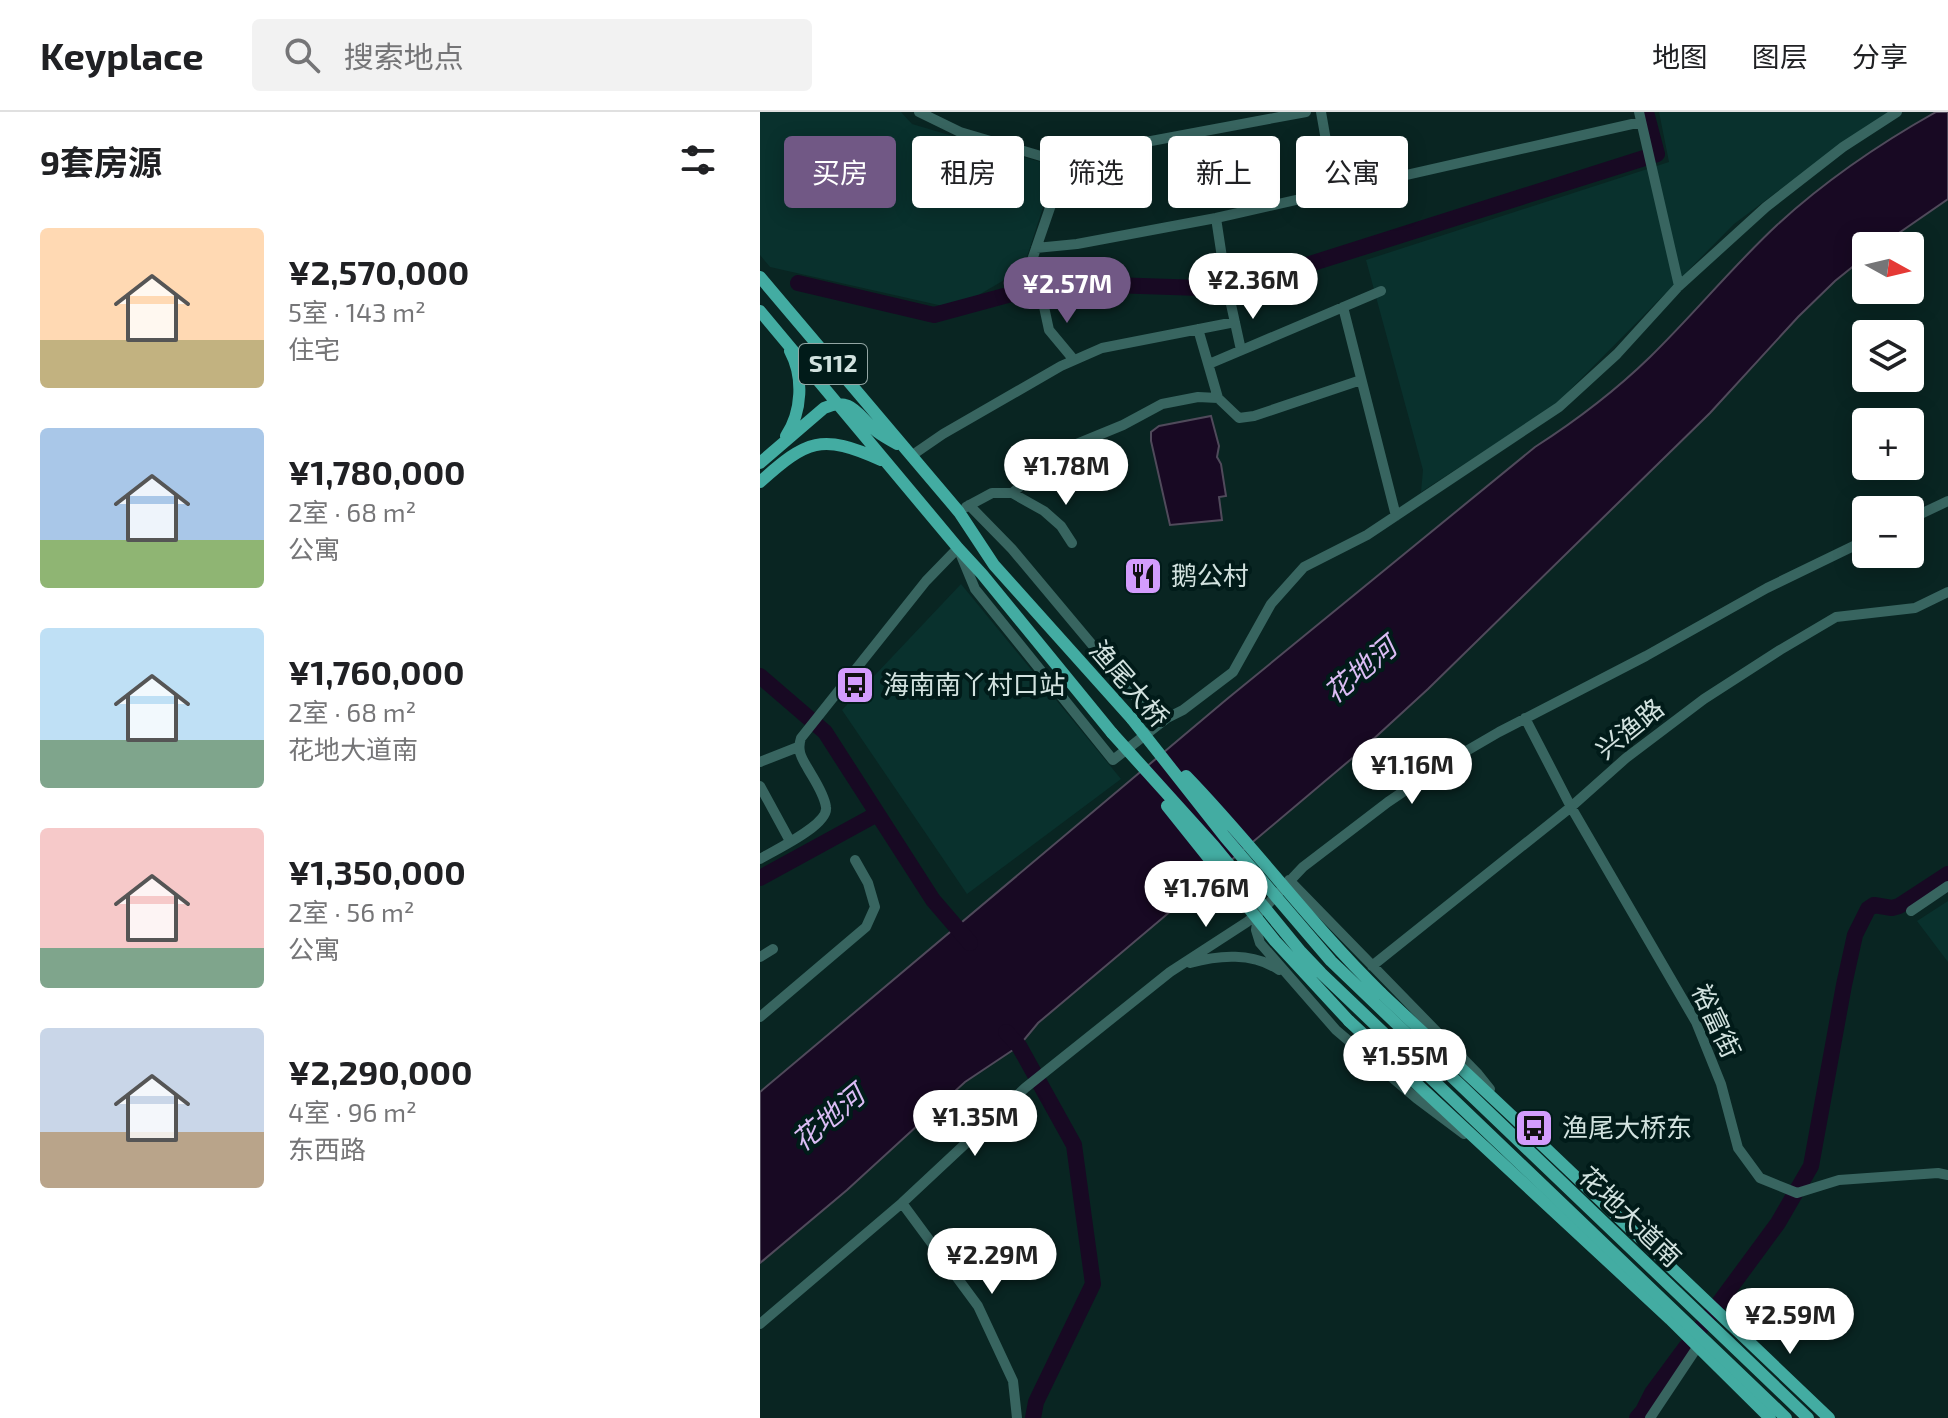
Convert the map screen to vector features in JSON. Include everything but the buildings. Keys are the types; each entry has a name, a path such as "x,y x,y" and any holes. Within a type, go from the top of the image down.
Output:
{"main road":[{"name":"S112","path":"760,277 909,453 964,508"},
{"name":"S112","path":"760,311 837,404"},
{"path":"774,450 793,426 800,385 793,358 783,338"},
{"path":"760,463 824,408 837,404 857,410 875,431 909,453"},
{"path":"837,404 1112,733 1258,921 1349,1021 1485,1146"},
{"path":"760,482 794,453 818,444 852,448 888,463"},
{"path":"888,463 893,448 909,453"},
{"name":"渔尾大桥","path":"964,508 994,565 1132,719 1225,837"},
{"path":"1132,719 1213,806 1331,942 1512,1116"},
{"name":"花地大道南","path":"1112,733 1214,846 1321,973 1786,1418"},
{"name":"花地大道南","path":"1225,837 1331,961 1806,1418"},
{"name":"花地大道南","path":"1512,1116 1829,1418"},
{"name":"花地大道南","path":"1485,1146 1770,1418"}],"street":[{"path":"919,112 960,132 1040,156"},
{"path":"1152,141 1306,112"},
{"path":"1321,112 1325,136"},
{"path":"760,762 799,742 926,581 958,548 975,589 1113,760 1233,672 1271,604 1304,567 1367,535 1559,407 1617,354 1679,286 1766,207 1843,147 1897,112"},
{"path":"1408,174 1640,117 1679,286"},
{"path":"1036,248 1077,244 1296,201"},
{"path":"1050,208 1032,260 1049,330 1074,360"},
{"path":"1216,218 1241,350"},
{"path":"1209,364 1381,291"},
{"path":"1343,307 1396,516"},
{"path":"909,453 1061,366 1102,348 1235,322"},
{"path":"1198,329 1218,398 1239,418 1254,416 1361,380"},
{"path":"1012,493 1067,448 1123,425 1162,404 1198,397 1218,398"},
{"path":"1072,543 1061,526 1044,511 1012,493 992,493 964,508 1012,549 1146,709 1167,718"},
{"path":"1924,512 1948,501"},
{"path":"760,1324 902,1203 1025,1088 1170,972 1247,922 1318,855 1414,784 1525,718 1646,656 1767,588 1852,547"},
{"name":"兴渔路","path":"1372,966 1571,807 1626,758 1704,699 1821,625 1843,615 1915,608 1948,592"},
{"name":"裕富街","path":"1525,718 1571,807 1696,1022 1721,1084 1738,1148 1760,1178 1797,1193 1839,1180 1938,1173 1948,1175"},
{"path":"760,859 815,826 825,816 827,808 801,756 799,742"},
{"path":"760,786 790,841"},
{"path":"760,1017 866,927 875,907 868,883 855,860"},
{"name":"花地大道南","path":"1289,880 1478,1074 1512,1116"},
{"path":"1911,911 1948,886"},
{"name":"花地大道南","path":"1260,911 1256,922 1257,937 1336,1030 1444,1120 1485,1146"},
{"path":"760,957 773,949"},
{"path":"1170,972 1201,960 1244,957 1271,965 1291,979"},
{"path":"902,1203 978,1306 1013,1381 1017,1418"},
{"path":"1650,1418 1698,1346"},
{"path":"1806,1418 1816,1406"}],"shaded area":[{"path":"760,112 901,112 912,124 953,136 912,136 912,208 1024,208 1024,157 1040,162 1040,208 1043,208 1023,269 970,300 943,306 770,267 760,255"},
{"path":"1659,112 1888,112 1734,224 1554,406 1421,492 1423,470 1366,260 1669,162"},
{"path":"961,584 1121,779 967,894 842,710"},
{"path":"1948,901 1948,962 1917,921"}],"water":[{"name":"花地河","path":"1936,112 1948,112 1948,199 1900,232 1852,232 1852,267 1798,317 1710,413 1428,689 1356,755 1038,1023 1019,1046 965,1082 847,1190 760,1263 760,1092 1227,699 1535,447 1623,382 1796,209 1894,137"},
{"path":"1211,416 1226,496 1219,497 1222,520 1170,525 1151,432 1159,426"}],"waterway":[{"path":"798,283 934,315 1052,283 1231,289 1657,154 1646,112"},
{"path":"760,676 825,732 933,900 970,943"},
{"path":"760,878 877,814"},
{"path":"1697,1333 1778,1223 1811,1166 1855,935 1868,909 1874,905 1899,906 1948,874"},
{"path":"1006,1032 1019,1046 1074,1145 1093,1284 1036,1402 1033,1418"},
{"path":"1637,1418 1686,1347"}],"place":[{"name":"鹅公村","path":"1143,576"},
{"name":"海南南丫村口站","path":"855,685"},
{"name":"渔尾大桥东","path":"1534,1128"}]}
